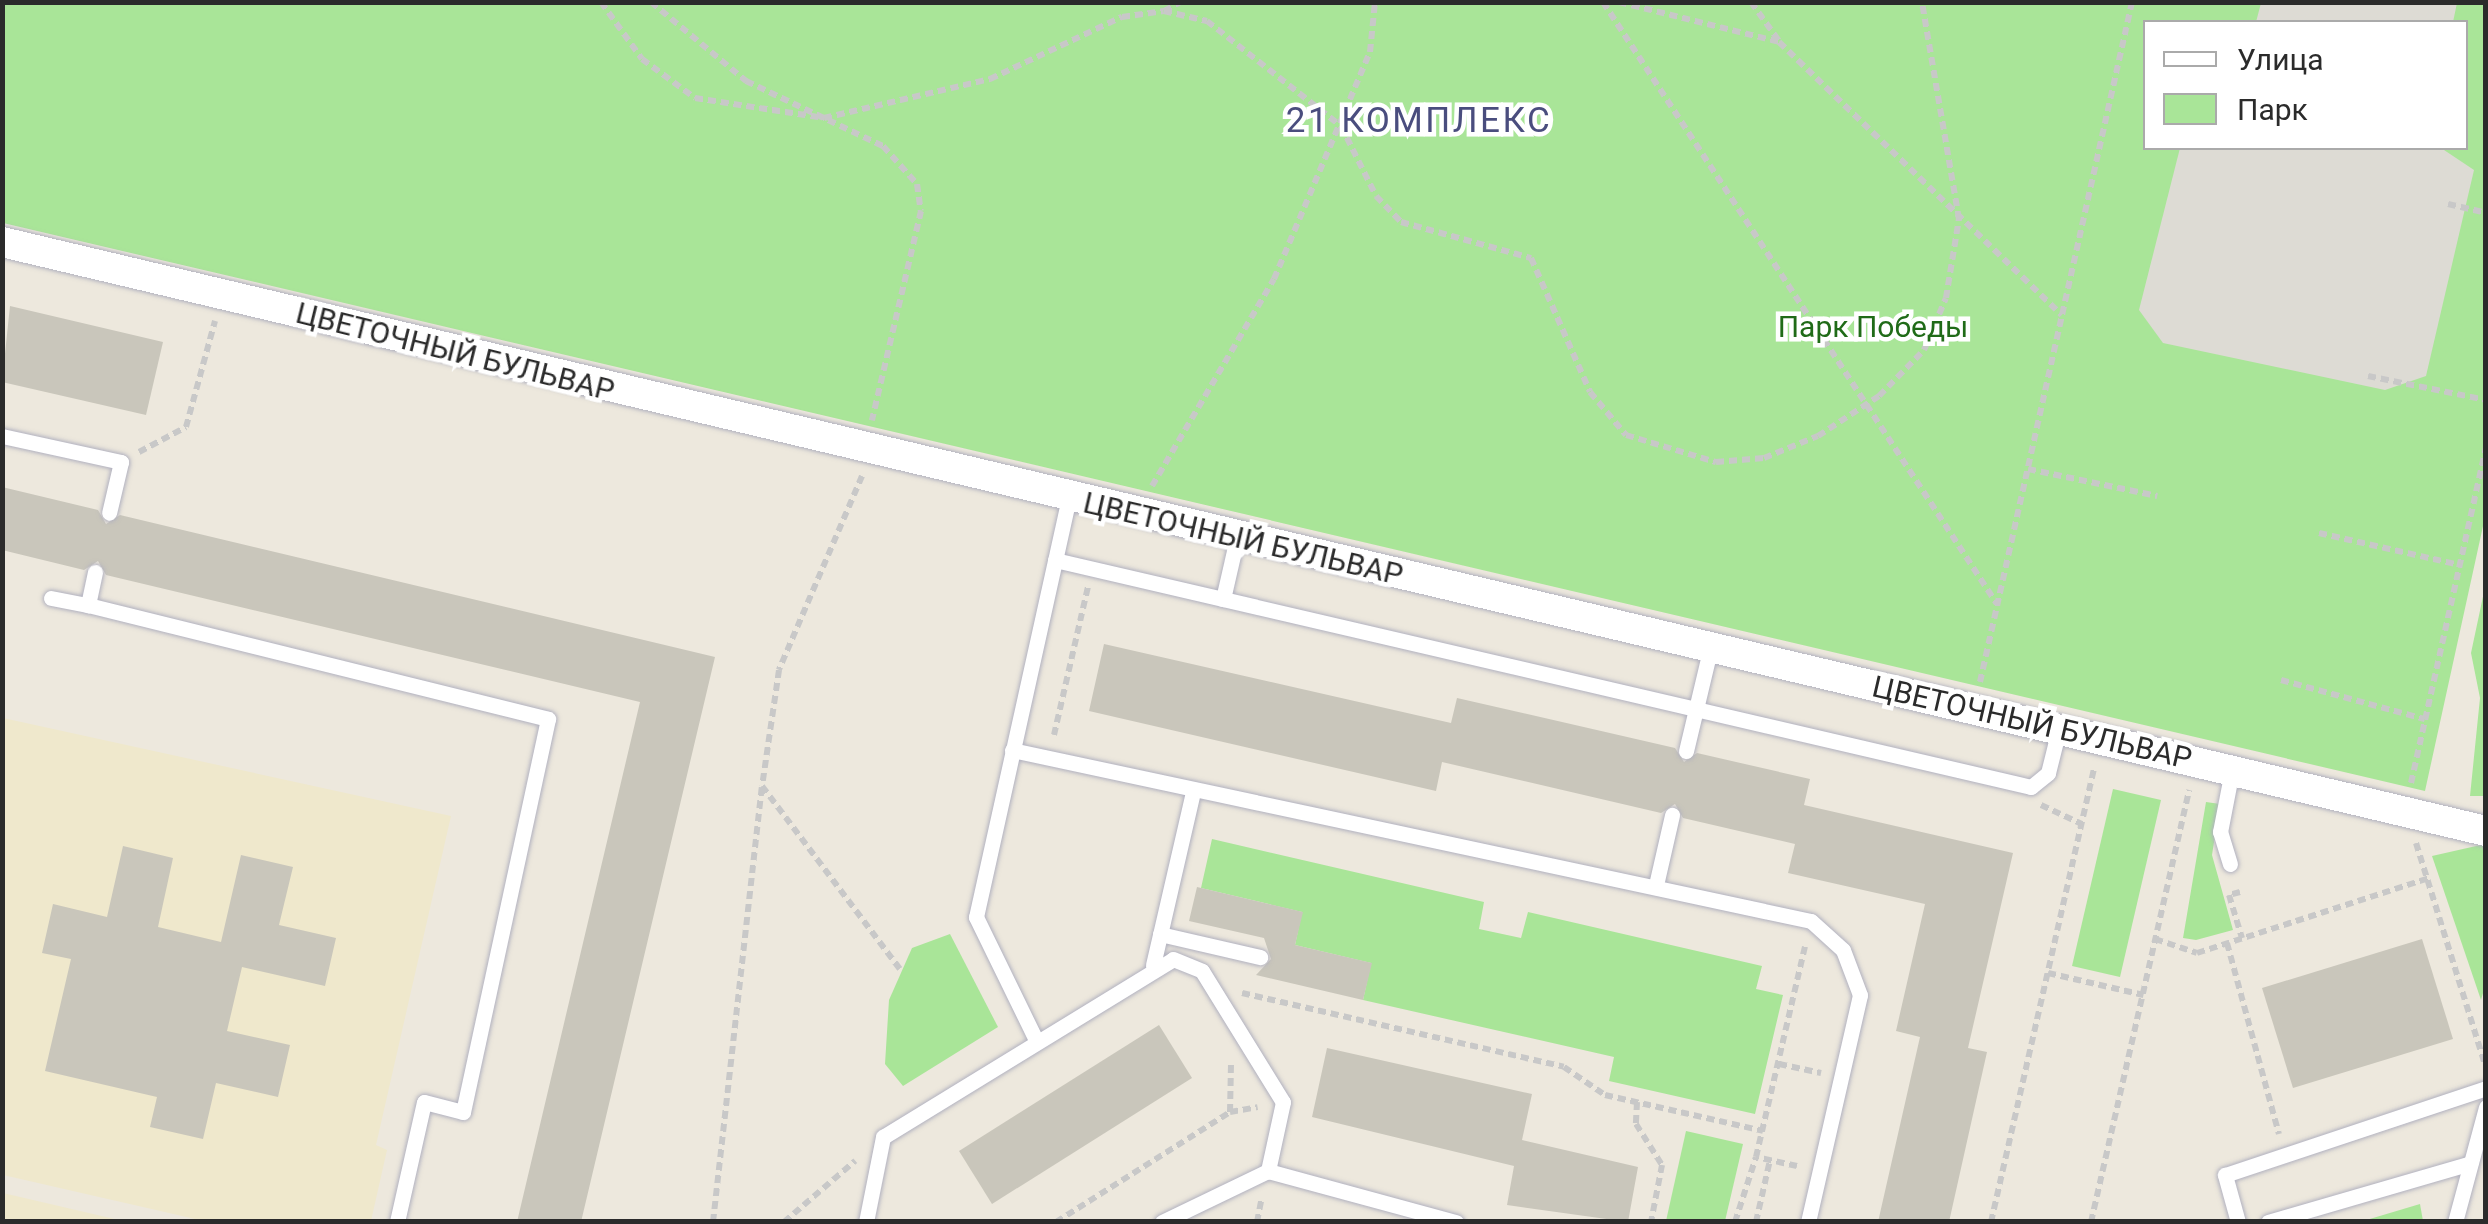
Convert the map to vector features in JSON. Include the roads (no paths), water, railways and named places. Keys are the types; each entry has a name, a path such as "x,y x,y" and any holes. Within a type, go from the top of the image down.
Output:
{"street":[{"name":"ЦВЕТОЧНЫЙ БУЛЬВАР","path":"2,242 864,451 1710,650 1974,707 2486,831"}],"lane":[{"path":"2,436 121,462 109,513"},
{"path":"1036,1040 976,917 1069,498"},
{"path":"1223,599 1237,538"},
{"path":"1056,560 2032,786 2048,773 2059,727"},
{"path":"88,605 96,572"},
{"path":"51,598 548,720 463,1112 424,1102 397,1222"},
{"path":"1686,751 1710,650"},
{"path":"1012,750 1193,792 1656,885 1811,921 1843,950 1860,995 1808,1222"},
{"path":"2230,864 2220,832 2232,770"},
{"path":"1153,965 1193,792"},
{"path":"1656,885 1672,815"},
{"path":"1160,934 1260,957"},
{"path":"866,1222 883,1138 1153,965 1184,960 1211,986 1283,1102 1268,1172"},
{"path":"2238,1222 2225,1175 2486,1088"},
{"path":"2455,1222 2486,1107"},
{"path":"2268,1222 2472,1163"},
{"path":"1162,1222 1190,1204 1268,1172 1456,1222"},
{"path":"1187,1222 1190,1204"}],"district":[{"name":"21 КОМПЛЕКС","path":"1419,121"}],"park label":[{"name":"Парк Победы","path":"1873,327"}]}
